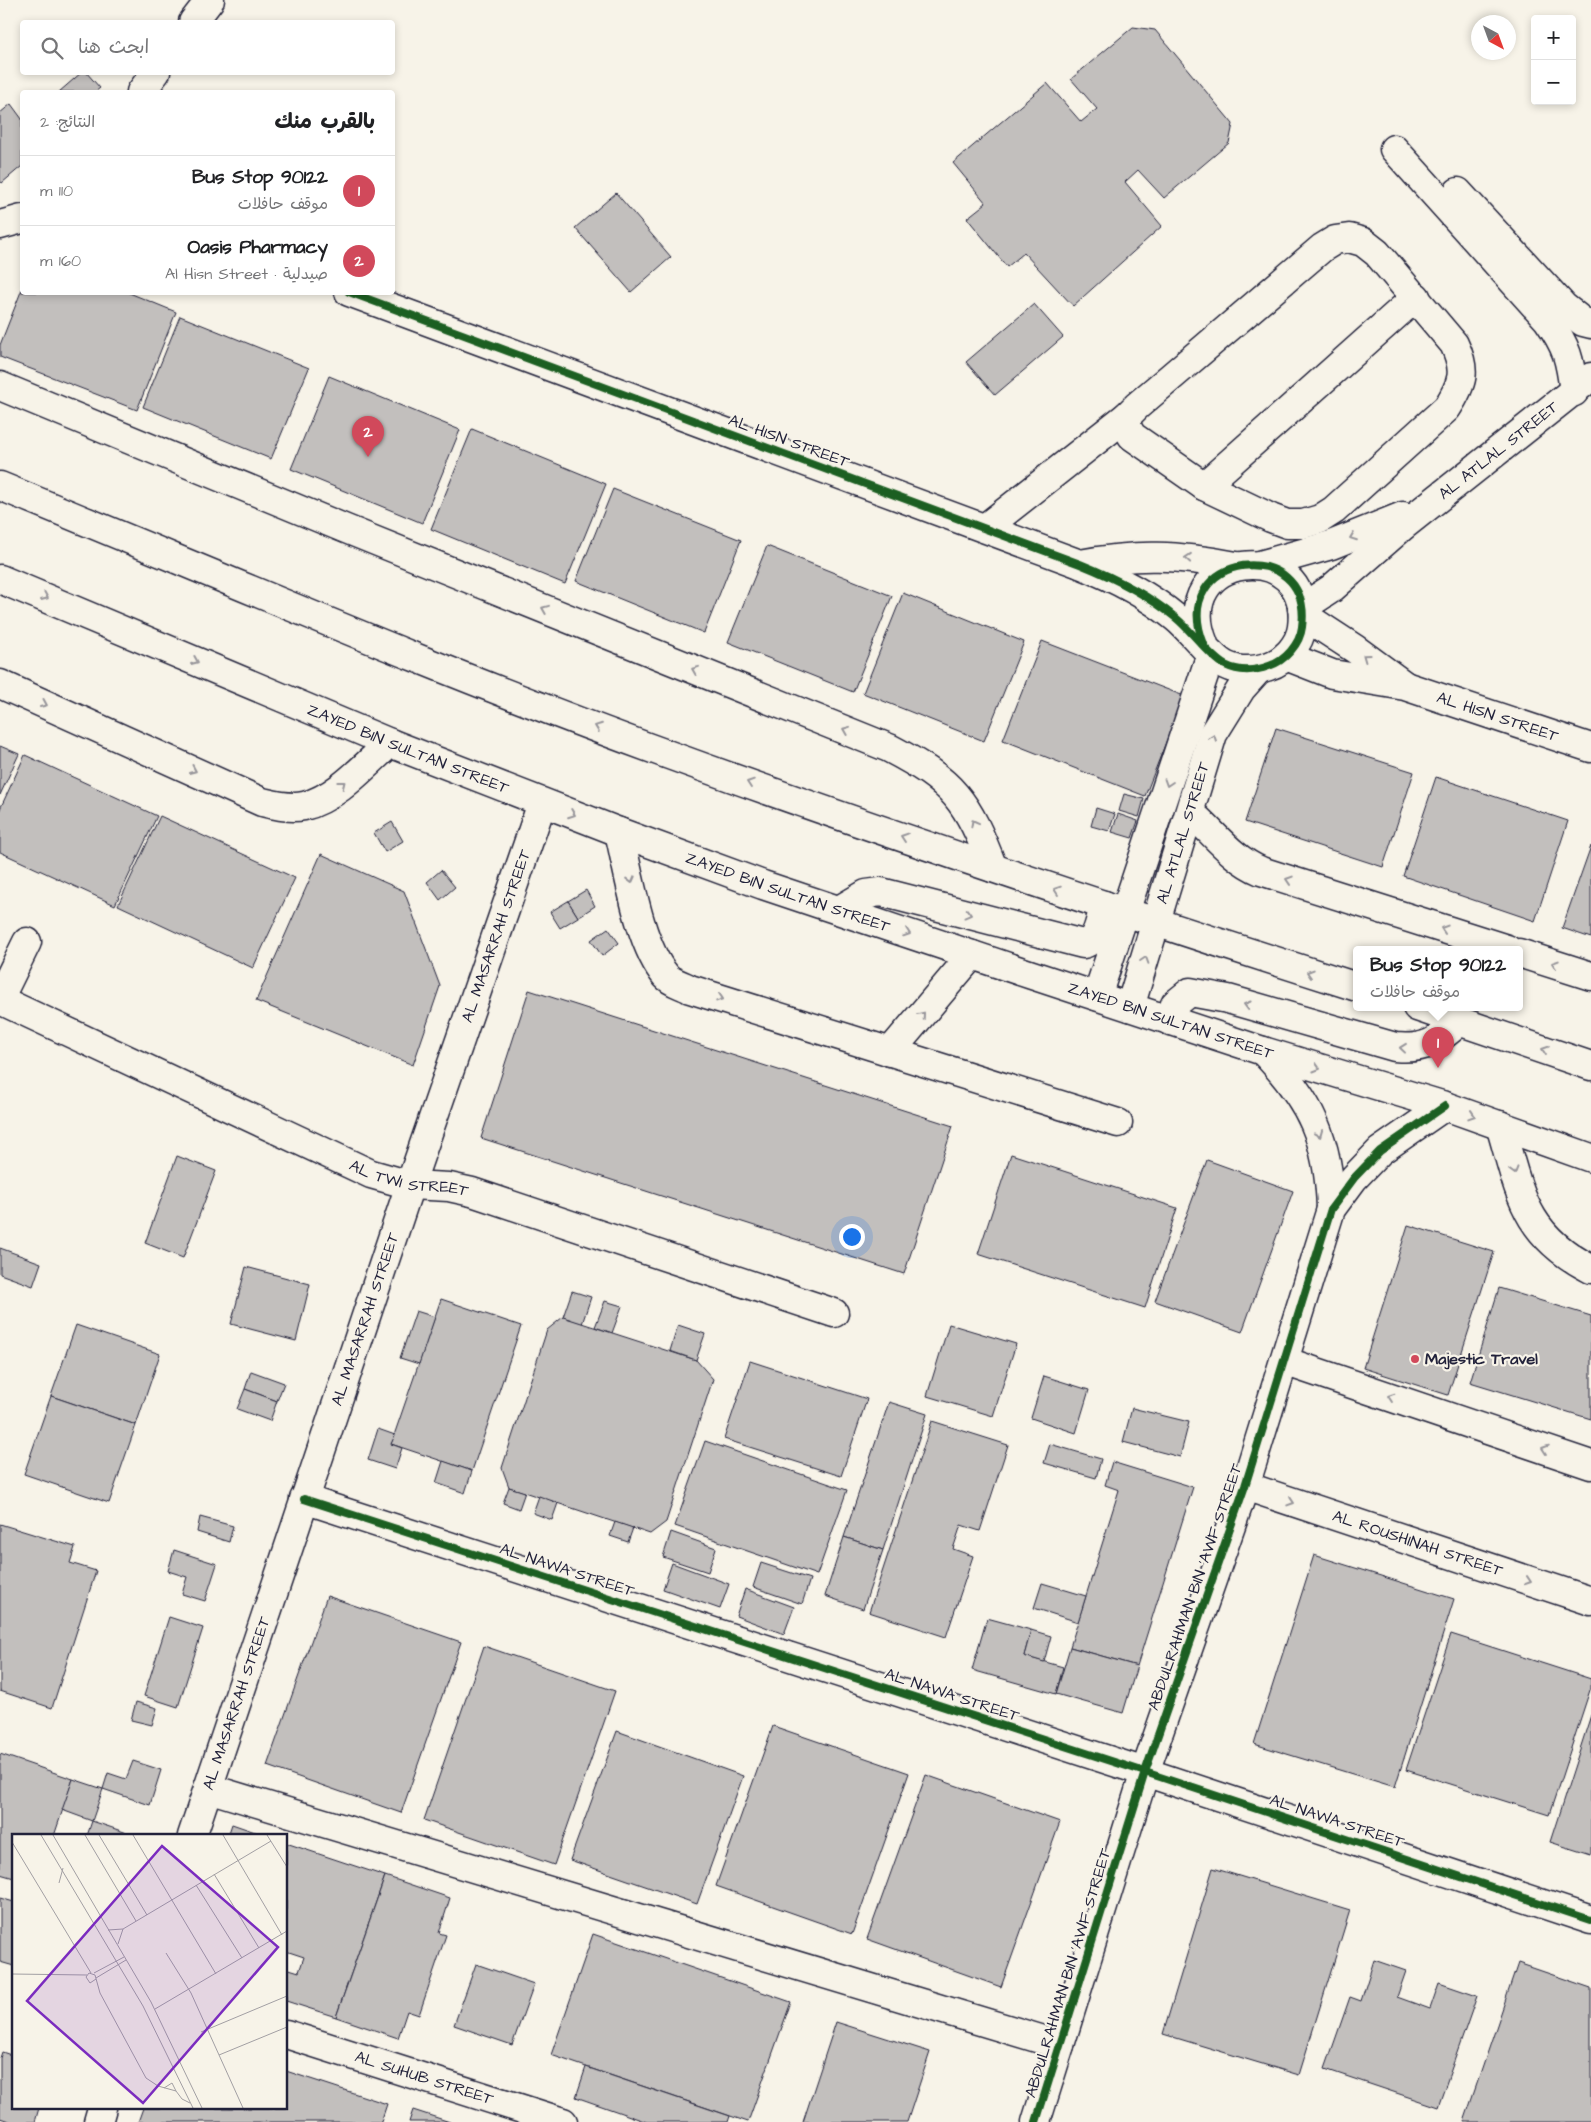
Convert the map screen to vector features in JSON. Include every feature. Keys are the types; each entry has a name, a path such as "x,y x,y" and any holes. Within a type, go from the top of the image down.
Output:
{"main road":[{"path":"195,20 210,0"},
{"path":"142,90 154,75"},
{"path":"1582,384 1562,340 1548,320 1401,143 1564,307 1583,322 1591,324"},
{"path":"0,225 20,220"},
{"path":"985,528 1127,416 1322,248 1335,240 1349,238 1363,242 1377,253 1454,344 1462,360 1462,377 1456,393 1447,408 1334,510 1320,519 1304,524 1287,524 1204,486 1132,436 1127,427 1127,416"},
{"name":"AL HISN STREET","path":"357,295 985,528 1114,578 1147,596 1177,618 1207,649"},
{"path":"1204,486 1416,297"},
{"name":"AL ATLAL STREET","path":"1302,611 1331,589 1430,504 1582,384"},
{"path":"0,386 355,533 889,748 921,765 944,781 965,806 992,868"},
{"path":"0,486 420,658 659,752 992,868 1353,987"},
{"name":"AL ATLAL STREET","path":"1248,565 1331,545 1430,504"},
{"path":"1080,564 1119,556 1158,555 1197,558 1248,565 1275,570 1288,580 1297,593 1302,611 1299,637 1286,656 1273,665 1258,670 1241,670 1225,664 1207,649 1198,629 1197,613 1200,597 1209,583 1221,572 1248,565"},
{"name":"ZAYED BIN SULTAN STREET","path":"0,578 390,743 619,832 972,955 1130,1006 1263,1052 1445,1106 1591,1158"},
{"name":"AL HISN STREET","path":"1302,611 1405,686"},
{"name":"AL ATLAL STREET","path":"1097,996 1115,909 1207,649"},
{"name":"AL HISN STREET","path":"1286,656 1332,674 1405,686 1591,748"},
{"name":"AL ATLAL STREET","path":"1130,1006 1191,813 1213,734 1241,689 1258,670"},
{"path":"0,684 262,802 280,806 303,806 322,799 390,743"},
{"name":"AL MASARRAH STREET","path":"193,1834 410,1185 542,803"},
{"path":"1191,813 1219,838 1235,858 1247,865 1498,946"},
{"path":"619,832 642,924 651,951 667,978 690,989 1118,1123"},
{"path":"839,910 866,894 881,892 1084,944 1089,943 1095,937 1115,909"},
{"path":"0,999 27,942"},
{"path":"1523,954 1591,976"},
{"path":"890,1052 972,955"},
{"path":"1170,1021 1175,1004 1190,992 1228,999 1395,1047 1414,1049 1441,1038 1460,1020"},
{"name":"AL TWI STREET","path":"0,999 371,1174 410,1185 449,1187 472,1192 834,1313"},
{"path":"1430,1011 1591,1066"},
{"name":"ABDULRAHMAN BIN 'AWF STREET","path":"1036,2122 1145,1772 1245,1486 1331,1209 1330,1174 1322,1139 1311,1114 1288,1076 1263,1052"},
{"name":"ABDULRAHMAN BIN 'AWF STREET","path":"1331,1209 1354,1178 1380,1151 1445,1106"},
{"path":"1500,1125 1520,1192 1531,1218 1547,1240 1569,1258 1591,1268"},
{"path":"1284,1361 1591,1465"},
{"name":"AL ROUSHINAH STREET","path":"1245,1486 1591,1601"},
{"name":"AL NAWA STREET","path":"304,1499 1145,1772 1591,1920"},
{"path":"208,1788 1060,2045"},
{"name":"AL SUHUB STREET","path":"288,2035 563,2122"}],"building":[{"path":"1133,27 1155,30 1233,124 1229,143 1164,198 1138,170 1125,182 1162,226 1073,306 1024,253 1007,267 967,218 986,203 953,163 1047,83 1081,122 1097,109 1071,79"},
{"path":"79,75 89,75 100,88 98,90 61,90"},
{"path":"11,104 20,116 20,168 2,183 0,181 0,113"},
{"path":"616,193 671,257 631,292 575,228"},
{"path":"20,294 134,295 176,312 137,410 0,357 0,345"},
{"path":"1034,304 1063,337 995,395 966,362"},
{"path":"180,316 309,368 271,459 143,407"},
{"path":"329,376 460,430 422,523 291,469"},
{"path":"472,429 606,484 565,584 431,529"},
{"path":"613,489 741,540 704,633 576,581"},
{"path":"767,546 892,596 853,692 728,642"},
{"path":"903,593 1024,642 984,741 863,693"},
{"path":"1042,641 1184,696 1145,796 1003,740"},
{"path":"1276,728 1414,772 1383,867 1245,822"},
{"path":"0,746 19,754 0,795"},
{"path":"25,755 157,816 115,905 0,852 0,809"},
{"path":"1436,777 1568,821 1535,921 1403,876"},
{"path":"1124,794 1144,799 1139,817 1119,811"},
{"path":"1096,808 1115,814 1109,831 1091,826"},
{"path":"1118,814 1138,821 1132,838 1112,832"},
{"path":"160,816 295,878 253,968 118,905"},
{"path":"392,822 403,841 385,852 374,833"},
{"path":"1591,846 1591,938 1562,928"},
{"path":"321,854 404,891 440,986 413,1065 256,1001"},
{"path":"441,870 455,887 440,900 427,882"},
{"path":"586,890 595,906 578,917 568,901"},
{"path":"568,901 578,917 560,928 550,912"},
{"path":"608,928 619,943 602,956 591,940"},
{"path":"529,990 953,1126 904,1274 481,1138"},
{"path":"1011,1154 1177,1208 1145,1308 978,1254"},
{"path":"177,1156 216,1171 183,1258 145,1243"},
{"path":"1207,1160 1293,1191 1242,1332 1155,1301"},
{"path":"1408,1225 1494,1252 1448,1395 1363,1368"},
{"path":"0,1248 41,1263 33,1286 0,1274"},
{"path":"246,1267 310,1284 296,1341 231,1324"},
{"path":"1499,1288 1591,1316 1591,1419 1470,1382"},
{"path":"572,1291 591,1297 582,1324 563,1317"},
{"path":"441,1299 521,1326 472,1471 391,1444"},
{"path":"605,1301 622,1306 612,1333 595,1327"},
{"path":"416,1311 435,1317 419,1364 400,1358"},
{"path":"563,1317 696,1360 713,1379 666,1522 650,1534 509,1487 502,1468 547,1330"},
{"path":"949,1324 1016,1344 993,1416 927,1396"},
{"path":"76,1325 160,1354 136,1425 51,1396"},
{"path":"678,1325 705,1334 696,1360 670,1351"},
{"path":"750,1361 867,1399 841,1476 724,1439"},
{"path":"251,1371 284,1383 277,1401 245,1389"},
{"path":"1044,1376 1089,1390 1076,1433 1031,1418"},
{"path":"245,1389 277,1401 270,1421 237,1409"},
{"path":"51,1396 136,1425 109,1503 24,1474"},
{"path":"889,1402 927,1414 883,1550 844,1537"},
{"path":"1132,1408 1189,1422 1180,1457 1123,1442"},
{"path":"932,1421 1008,1445 980,1531 961,1525 953,1549 973,1556 946,1637 869,1612"},
{"path":"378,1429 395,1435 391,1444 402,1448 395,1469 368,1460"},
{"path":"705,1441 847,1490 817,1575 675,1526"},
{"path":"1050,1444 1101,1459 1096,1478 1044,1463"},
{"path":"443,1461 472,1471 465,1493 436,1483"},
{"path":"1112,1462 1193,1487 1137,1666 1070,1647 1119,1490 1105,1485"},
{"path":"509,1487 525,1492 519,1509 503,1503"},
{"path":"539,1496 558,1503 552,1520 533,1513"},
{"path":"200,1517 233,1526 229,1542 197,1532"},
{"path":"615,1522 633,1528 628,1542 610,1536"},
{"path":"0,1524 75,1547 70,1563 96,1571 52,1708 0,1691"},
{"path":"671,1532 716,1548 708,1572 663,1557"},
{"path":"844,1537 883,1550 863,1609 825,1596"},
{"path":"174,1550 217,1564 205,1601 182,1594 187,1577 168,1571"},
{"path":"1314,1555 1454,1599 1395,1787 1254,1744"},
{"path":"672,1563 729,1584 720,1609 663,1589"},
{"path":"761,1563 810,1579 802,1604 753,1587"},
{"path":"1042,1583 1086,1596 1078,1622 1034,1608"},
{"path":"745,1589 794,1607 784,1634 736,1616"},
{"path":"327,1596 461,1642 401,1813 267,1766"},
{"path":"169,1617 203,1628 178,1707 144,1696"},
{"path":"987,1618 1031,1630 1024,1656 1063,1667 1056,1694 972,1670"},
{"path":"1031,1630 1051,1636 1044,1662 1024,1656"},
{"path":"1451,1634 1591,1679 1591,1687 1549,1815 1406,1770"},
{"path":"484,1646 615,1691 554,1865 424,1820"},
{"path":"1070,1647 1137,1666 1123,1713 1056,1694"},
{"path":"136,1702 157,1708 152,1725 131,1720"},
{"path":"1591,1715 1591,1855 1550,1842"},
{"path":"773,1726 909,1773 852,1934 716,1886"},
{"path":"617,1731 743,1776 697,1904 570,1860"},
{"path":"0,1754 73,1779 55,1834 12,1834 12,1877 0,1874"},
{"path":"133,1761 161,1770 150,1805 103,1789 108,1773 126,1779"},
{"path":"926,1775 1060,1822 1001,1987 867,1939"},
{"path":"73,1779 103,1789 92,1821 62,1810"},
{"path":"92,1821 130,1834 88,1834"},
{"path":"232,1824 258,1833 258,1834 229,1834"},
{"path":"288,1844 385,1876 336,2017 288,2002 288,1969 299,1972 304,1957 288,1952"},
{"path":"1213,1868 1350,1910 1299,2075 1163,2034"},
{"path":"385,1876 450,1898 439,1933 446,1935 419,2015 407,2011 398,2038 336,2017"},
{"path":"0,1898 12,1901 12,1965 0,1962"},
{"path":"593,1934 791,2002 748,2122 551,2055"},
{"path":"1374,1960 1406,1971 1397,1997 1430,2009 1439,1983 1477,1996 1438,2107 1325,2069 1350,1997 1361,2001"},
{"path":"1518,1963 1591,1988 1591,2122 1464,2122"},
{"path":"476,1964 534,1984 512,2045 454,2025"},
{"path":"836,2022 930,2052 907,2122 803,2122"},
{"path":"2,2052 12,2055 12,2110 38,2110 35,2122 12,2122 0,2118 0,2058"},
{"path":"586,2067 730,2116 728,2122 647,2122 576,2097"},
{"path":"288,2072 387,2104 381,2122 138,2122 142,2110 288,2110"},
{"path":"413,2110 450,2122 409,2122"}],"cycle path":[{"path":"357,295 1093,569 1154,601 1182,623 1213,656 1230,667 1241,670 1258,669 1275,664 1286,656 1295,645 1301,633 1300,597 1286,577 1266,567 1243,566 1221,573 1205,589 1198,613 1204,644"},
{"path":"1036,2122 1145,1772 1245,1486 1331,1209 1354,1178 1380,1151 1445,1106"},
{"path":"304,1499 1145,1772 1591,1920"}],"place":[{"name":"Oasis Pharmacy","path":"368,457"},
{"name":"Bus Stop 90122","path":"1438,1068"},
{"name":"Majestic Travel","path":"1415,1359"}]}
